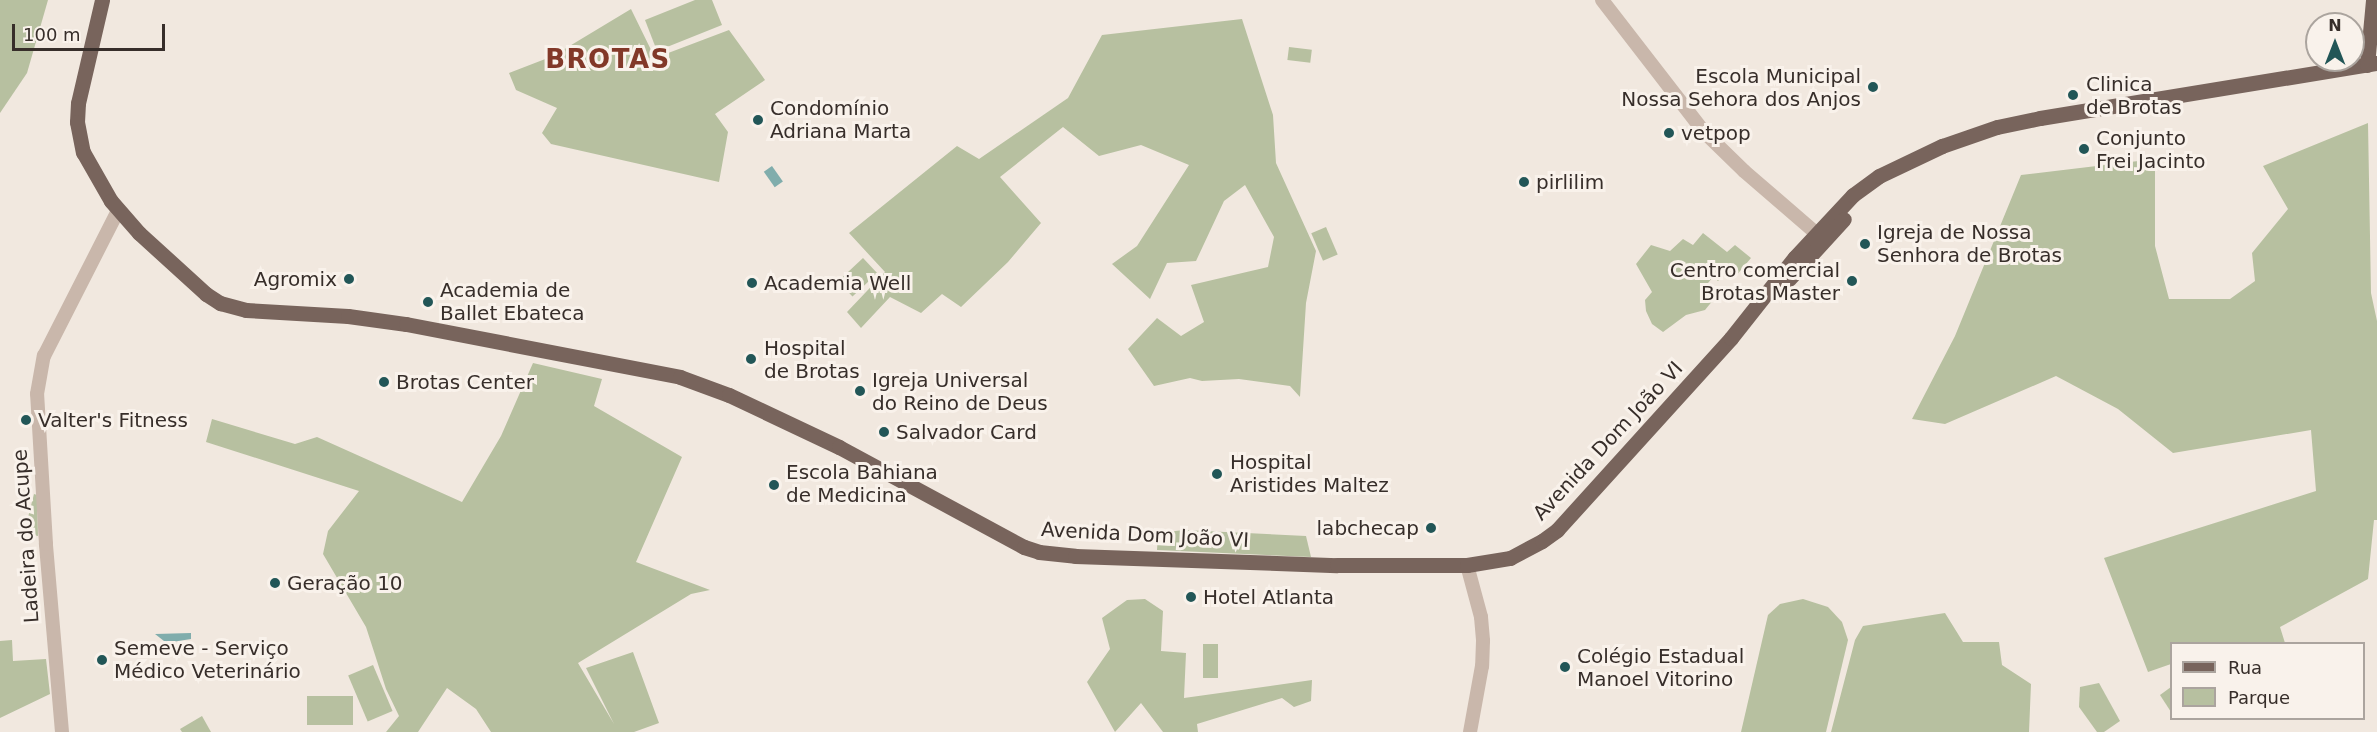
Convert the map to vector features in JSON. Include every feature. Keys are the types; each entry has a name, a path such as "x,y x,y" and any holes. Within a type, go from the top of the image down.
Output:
{"main road":[{"name":"Avenida Dom João VI","path":"102,0 80,88 77,122 88,165 118,211 139,233 206,294 234,309 348,316 406,324 687,380 729,395 839,447 1024,547 1039,552 1075,556 1337,565 1467,566 1510,558 1528,550 1557,530 1821,237 1902,165 1942,146 1997,127 2372,64"},
{"path":"2372,64 2373,0"}],"street":[{"path":"1602,0 1704,132 1744,171 1821,237"},
{"name":"Ladeira do Acupe","path":"62,732 45,534 37,394 45,356 118,211"},
{"path":"1467,566 1480,617 1483,641 1481,676 1470,732"}],"green space":[{"path":"0,0 48,0 27,73 0,113"},
{"path":"695,0 712,0 722,25 657,51 645,20"},
{"path":"631,9 655,58 729,30 765,80 715,114 728,132 719,182 551,144 542,133 557,108 516,90 509,73 553,56"},
{"path":"1242,19 1273,115 1276,163 1316,251 1306,303 1300,397 1290,386 1239,379 1202,381 1190,378 1154,386 1128,349 1157,318 1181,336 1204,322 1191,285 1268,267 1274,237 1245,185 1224,201 1196,261 1167,263 1150,299 1112,264 1137,246 1189,165 1141,145 1099,156 1063,127 1000,177 1041,223 1008,262 961,307 942,294 921,313 890,297 861,328 847,312 885,272 849,233 957,146 979,159 1068,98 1102,35"},
{"path":"1289,47 1312,50 1310,63 1287,60"},
{"path":"2368,123 2371,293 2377,321 2377,520 2374,520 2368,579 2280,627 2285,642 2170,642 2170,664 2148,672 2104,558 2316,491 2311,430 2173,453 2118,409 2056,376 1945,424 1912,419 1955,336 2021,175 2155,159 2155,246 2169,299 2230,299 2255,281 2252,253 2288,209 2263,166"},
{"path":"1326,227 1338,255 1323,261 1311,233"},
{"path":"1703,233 1727,252 1735,245 1751,258 1735,277 1727,271 1718,281 1713,277 1703,289 1714,299 1705,310 1686,315 1663,332 1652,324 1646,311 1645,300 1652,292 1636,264 1651,245 1670,251 1683,239 1693,245"},
{"path":"863,258 877,273 852,297 838,281"},
{"path":"533,363 602,379 594,406 682,457 636,562 710,590 691,594 578,663 614,724 586,668 633,652 659,723 634,732 491,732 476,709 447,688 418,732 386,732 399,716 386,689 366,627 323,554 328,531 359,491 206,442 212,419 295,444 317,437 462,502 501,436"},
{"path":"34,494 37,495 38,536 24,533"},
{"path":"1184,530 1306,536 1311,557 1157,550 1158,533"},
{"path":"1145,599 1163,611 1161,651 1186,653 1184,698 1312,680 1311,701 1294,707 1282,698 1197,724 1198,732 1163,732 1141,703 1115,732 1087,682 1110,649 1102,618 1127,600"},
{"path":"1803,599 1828,607 1842,622 1848,640 1826,732 1741,732 1768,615 1780,604"},
{"path":"1945,613 1963,642 1999,642 2002,665 2031,684 2029,732 1831,732 1855,640 1863,626"},
{"path":"12,640 13,661 46,659 50,694 0,718 0,641"},
{"path":"1203,644 1218,644 1218,678 1203,678"},
{"path":"373,665 393,711 368,722 348,676"},
{"path":"2099,683 2120,721 2104,732 2097,732 2079,707 2080,687"},
{"path":"2170,688 2170,710 2160,695"},
{"path":"307,696 353,696 353,725 307,725"},
{"path":"202,716 211,732 182,732 180,729"}],"water":[{"path":"772,166 783,182 775,187 764,172"},
{"path":"191,633 191,639 172,642 164,641 155,634"}],"place":[{"name":"Escola Municipal Nossa Sehora dos Anjos","path":"1873,87"},
{"name":"Clinica de Brotas","path":"2073,95"},
{"name":"Condomínio Adriana Marta","path":"758,120"},
{"name":"vetpop","path":"1669,133"},
{"name":"Conjunto Frei Jacinto","path":"2084,149"},
{"name":"pirlilim","path":"1524,182"},
{"name":"Igreja de Nossa Senhora de Brotas","path":"1865,244"},
{"name":"Agromix","path":"349,279"},
{"name":"Centro comercial Brotas Master","path":"1852,281"},
{"name":"Academia Well","path":"752,283"},
{"name":"Academia de Ballet Ebateca","path":"428,302"},
{"name":"Hospital de Brotas","path":"751,359"},
{"name":"Brotas Center","path":"384,382"},
{"name":"Igreja Universal do Reino de Deus","path":"860,391"},
{"name":"Valter's Fitness","path":"26,420"},
{"name":"Salvador Card","path":"884,432"},
{"name":"Hospital Aristides Maltez","path":"1217,474"},
{"name":"Escola Bahiana de Medicina","path":"774,485"},
{"name":"labchecap","path":"1431,528"},
{"name":"Geração 10","path":"275,583"},
{"name":"Hotel Atlanta","path":"1191,597"},
{"name":"Semeve - Serviço Médico Veterinário","path":"102,660"},
{"name":"Colégio Estadual Manoel Vitorino","path":"1565,667"}],"district":[{"name":"BROTAS","path":"608,60"}]}
